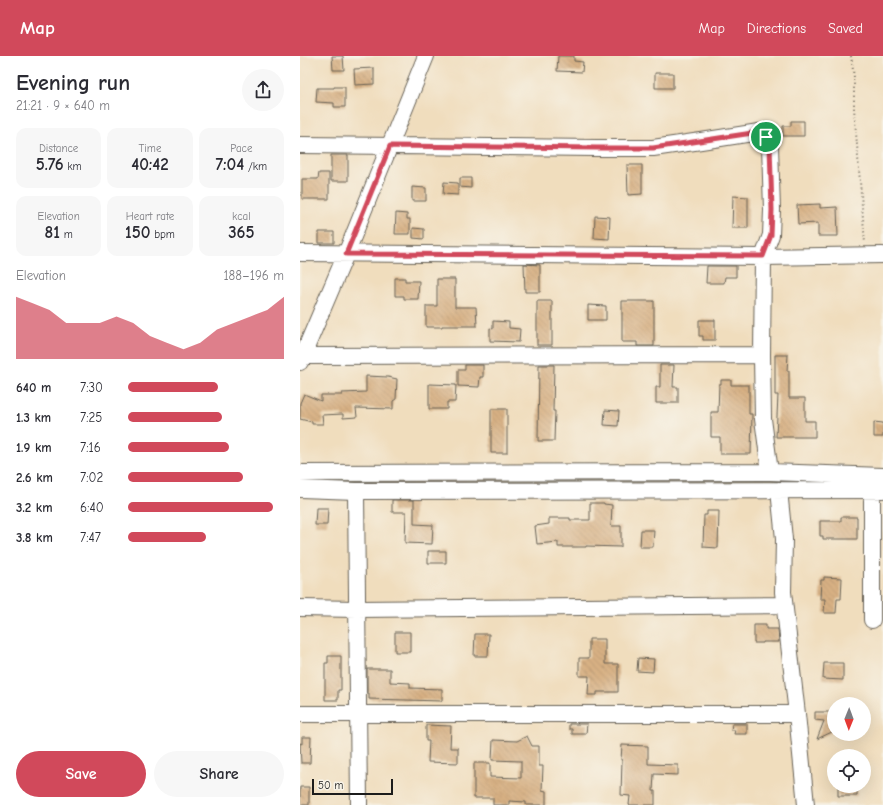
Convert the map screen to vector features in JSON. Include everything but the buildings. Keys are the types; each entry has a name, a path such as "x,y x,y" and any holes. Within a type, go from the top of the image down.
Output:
{"street":[{"path":"426,56 346,254 301,358 762,355"},
{"path":"300,145 653,148 759,132 766,137 770,146 772,210 771,235 763,256 762,355 763,419 770,472"},
{"path":"300,253 763,256 883,255"},
{"path":"300,473 770,472 883,476"},
{"path":"300,489 356,491 877,491 872,620"},
{"path":"779,490 784,539 784,605 806,805"},
{"path":"356,491 359,805"},
{"path":"300,608 357,609 784,605"},
{"path":"300,714 797,714"}],"path":[{"path":"851,56 854,77 854,108 866,254"}],"route":[{"path":"759,132 766,137 770,146 772,210 771,235 763,256 346,254 390,146 653,148 759,132"}]}
